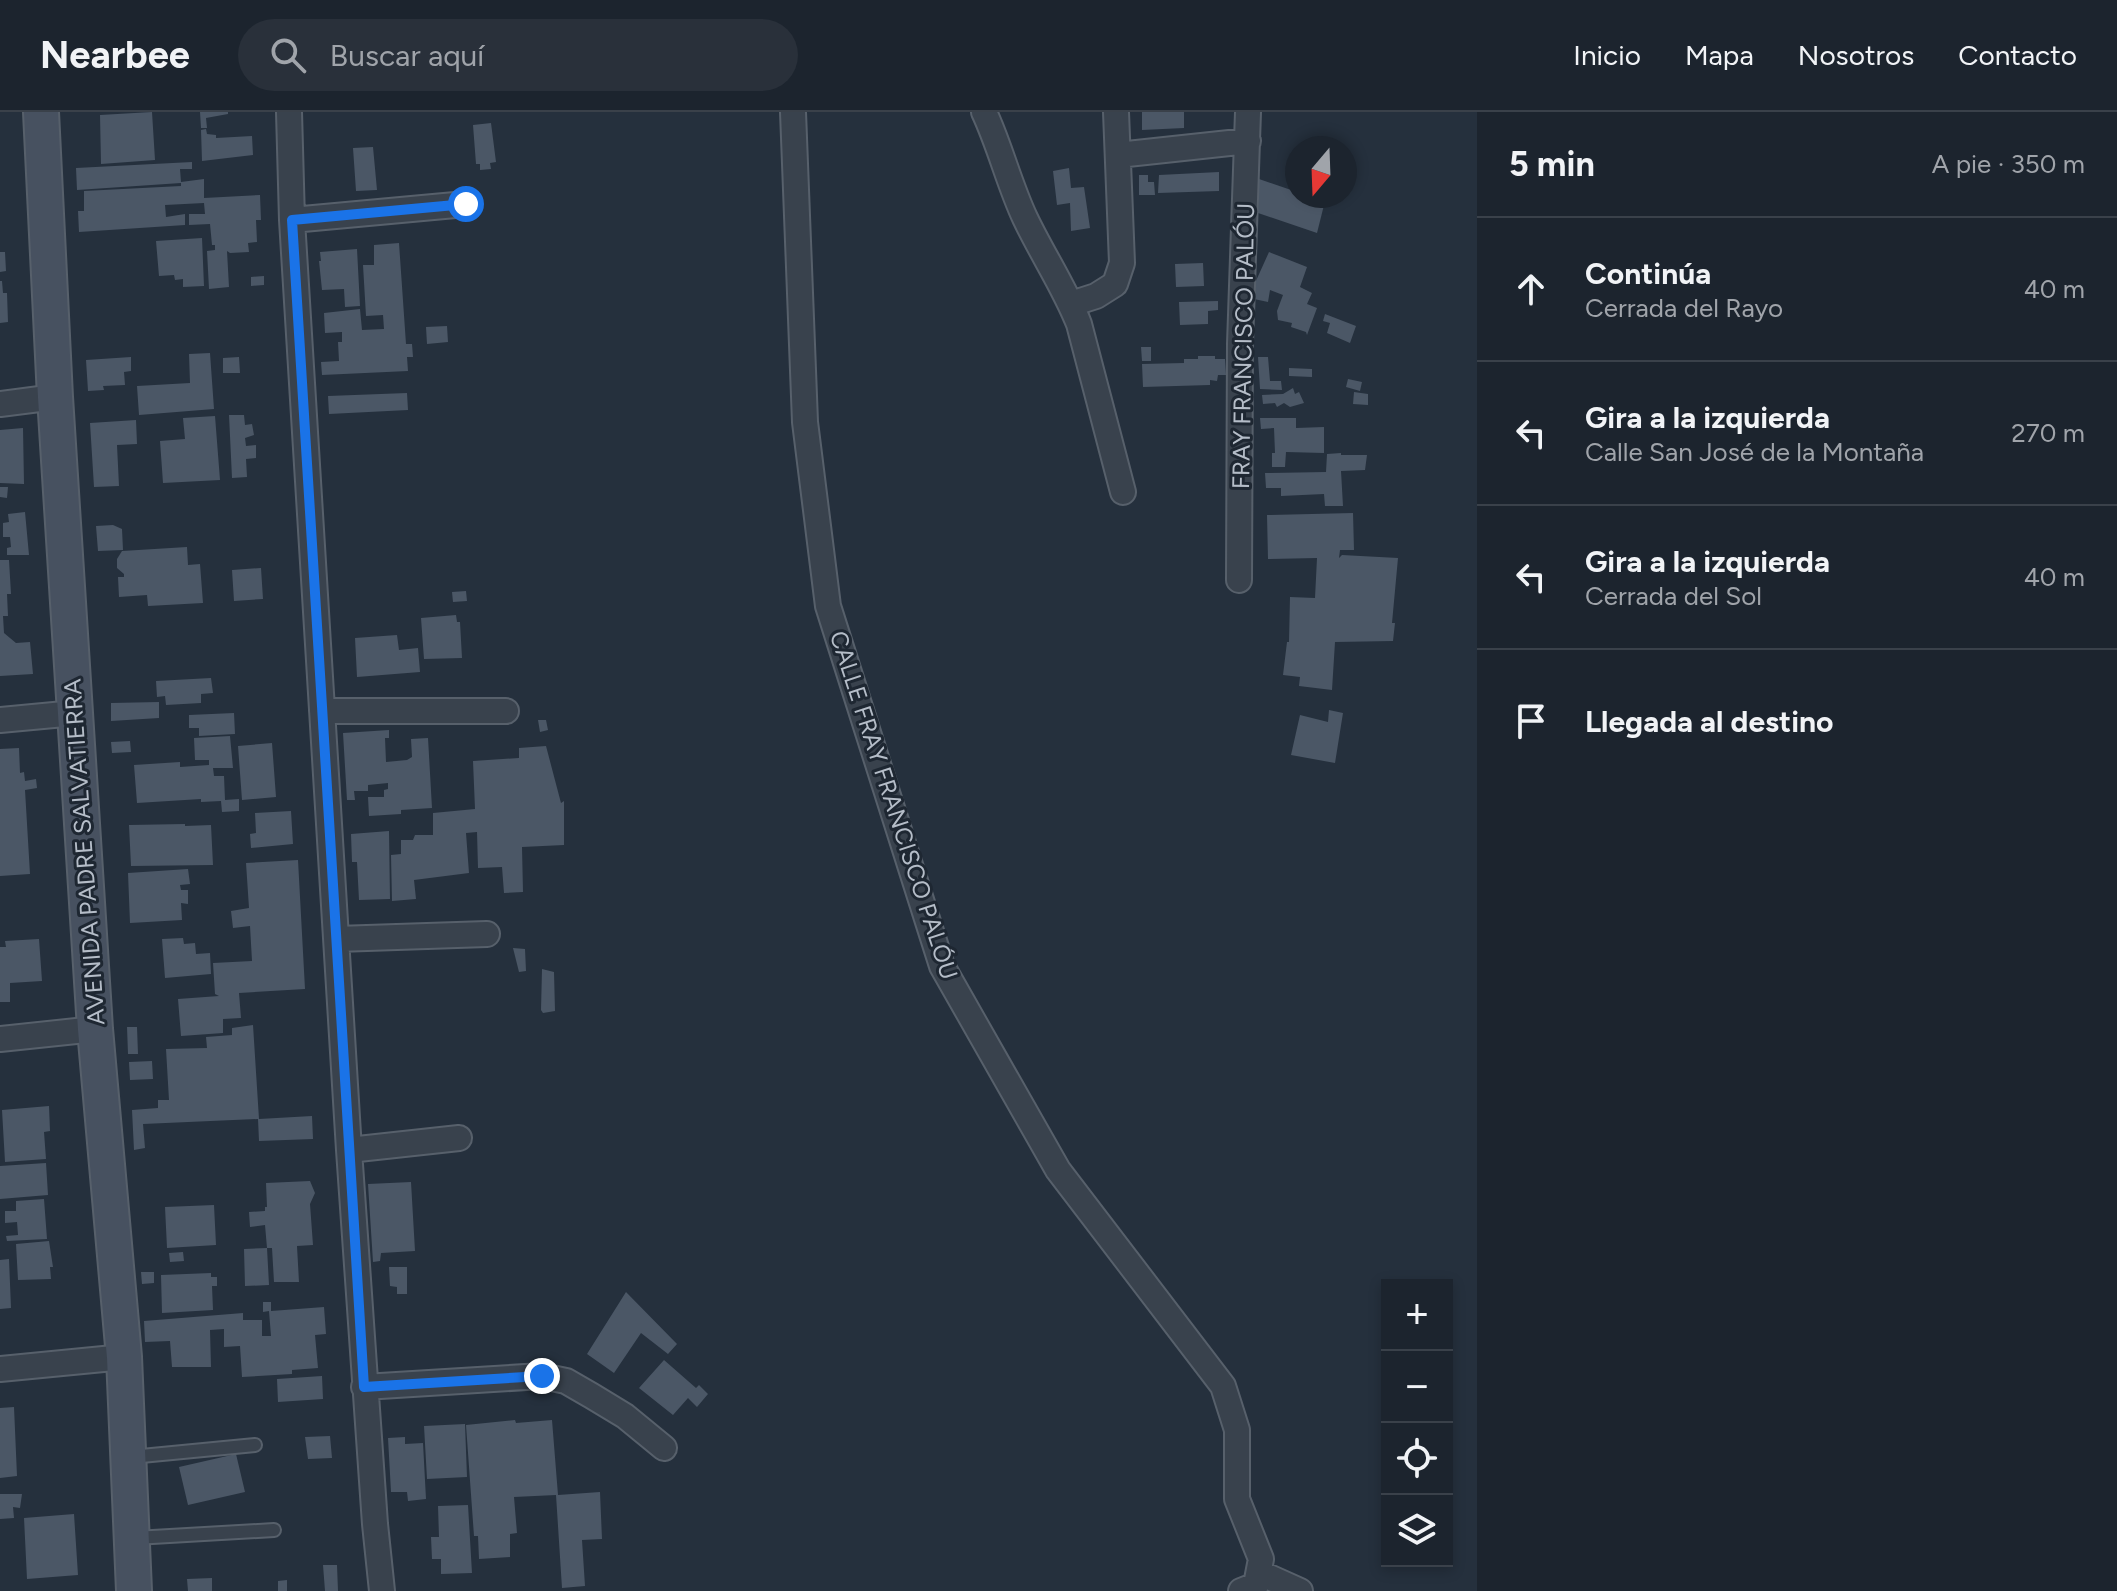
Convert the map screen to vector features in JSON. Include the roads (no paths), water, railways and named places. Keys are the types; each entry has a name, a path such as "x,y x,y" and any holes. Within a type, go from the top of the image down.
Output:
{"street":[{"name":"AVENIDA PADRE SALVATIERRA","path":"41,112 55,397 95,1029 124,1357 134,1591"},
{"path":"289,112 292,220 349,1150 364,1387 382,1591"},
{"name":"CALLE FRAY FRANCISCO PALÓU","path":"793,112 805,422 828,606 942,966 1058,1170 1223,1386 1237,1430 1237,1499 1261,1559 1260,1573"},
{"path":"984,112 1023,214 1079,324 1123,492"},
{"path":"1071,304 1096,296 1115,284 1122,263 1116,112"},
{"name":"FRAY FRANCISCO PALÓU","path":"1239,580 1240,344 1248,112"},
{"path":"1118,155 1248,141"},
{"path":"292,220 466,204"},
{"path":"0,404 55,397"},
{"path":"322,711 506,711"},
{"path":"0,720 75,713"},
{"path":"337,939 487,934"},
{"path":"0,1039 95,1029"},
{"path":"349,1150 459,1138"},
{"path":"0,1369 124,1357"},
{"path":"364,1387 542,1376 566,1381 625,1416 664,1448"},
{"path":"1241,1591 1256,1585 1260,1573 1300,1591"}],"lane":[{"path":"128,1457 255,1445"},
{"path":"132,1539 274,1530"}]}
